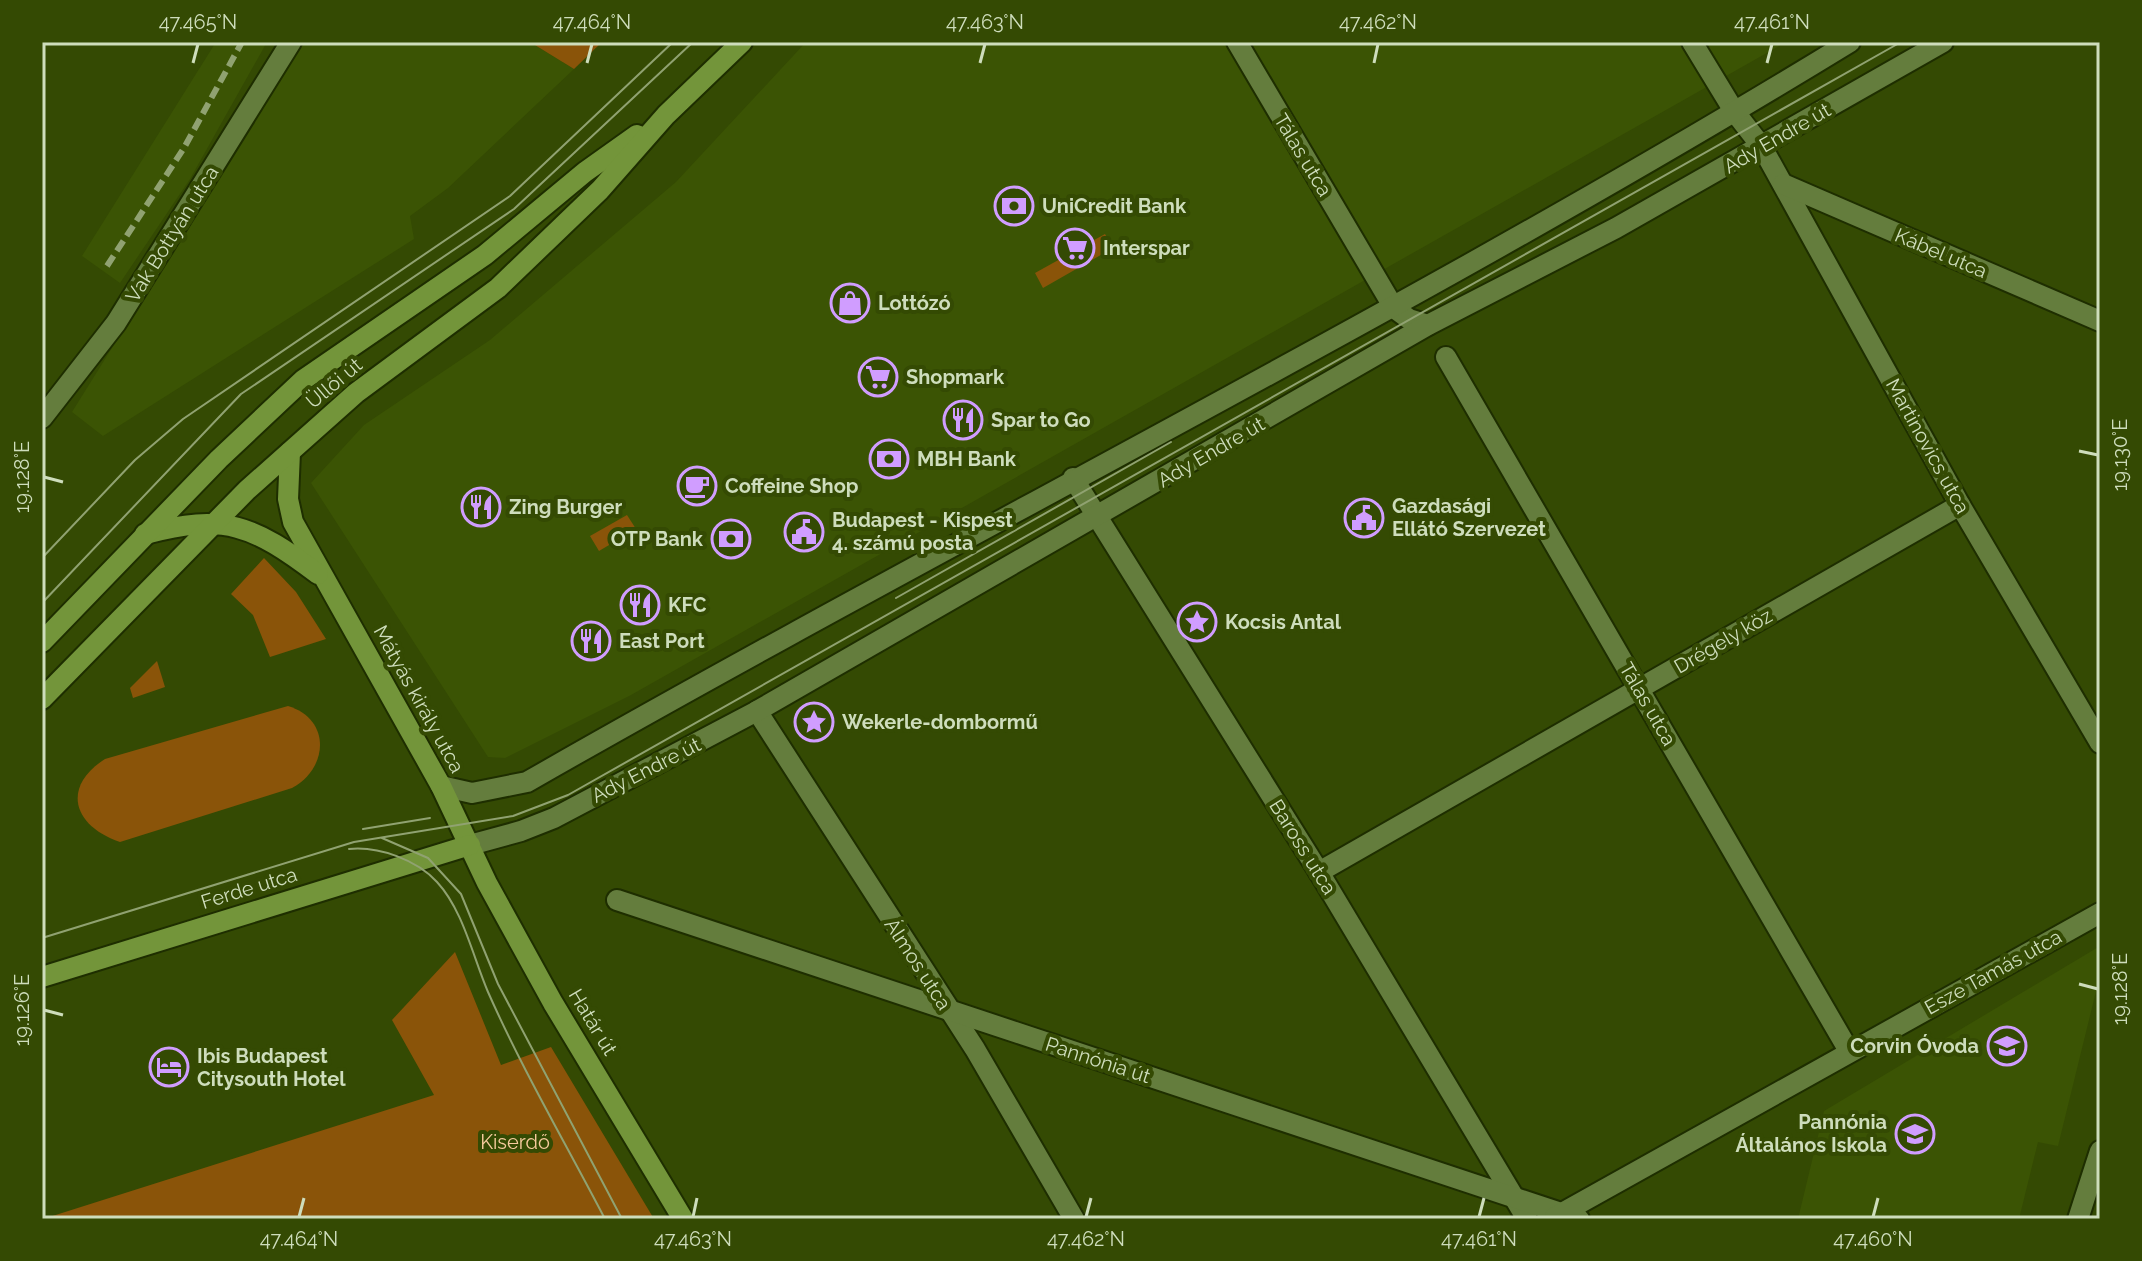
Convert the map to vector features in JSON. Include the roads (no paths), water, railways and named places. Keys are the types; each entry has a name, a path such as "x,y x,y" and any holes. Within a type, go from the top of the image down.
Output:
{"main road":[{"name":"Üllői út","path":"42,699 214,523 290,452 356,393 498,288 600,190 666,115 742,42"},
{"name":"Üllői út","path":"42,642 145,534 303,380 485,255 585,172 666,115"},
{"name":"Mátyás király utca","path":"290,452 288,499 293,522 441,786 470,845"},
{"path":"145,534 183,524 214,523 255,531 324,578"},
{"name":"Ferde utca","path":"42,977 470,845"},
{"name":"Határ út","path":"470,845 553,1003 683,1219"}],"street":[{"name":"Vak Bottyán utca","path":"42,418 116,323 291,42"},
{"name":"Tálas utca","path":"1237,42 1394,308"},
{"name":"Martinovics utca","path":"1692,42 1734,111 1762,147 1960,505 2100,743"},
{"name":"Ady Endre út","path":"441,786 472,793 527,782 1073,478 1394,308 1850,42"},
{"name":"Ady Endre út","path":"470,845 554,818 757,711 1428,325 1762,147 1943,42"},
{"name":"Kábel utca","path":"1783,184 2100,321"},
{"path":"1394,308 1409,319 1428,325"},
{"path":"1391,347 1394,308"},
{"name":"Tálas utca","path":"1446,357 1849,1051"},
{"name":"Baross utca","path":"1073,478 1319,872 1527,1219"},
{"name":"Drégely köz","path":"1319,872 1960,505"},
{"name":"Álmos utca","path":"757,711 975,1049 1074,1219"},
{"name":"Pannónia út","path":"617,900 1513,1196 1564,1217"},
{"name":"Esze Tamás utca","path":"1564,1217 1849,1051 2100,913"},
{"path":"2078,1219 2100,1151"}],"tram line":[{"path":"42,558 135,460 183,419 510,196 673,42"},
{"path":"42,603 241,394 514,209 693,42"},
{"path":"42,938 354,842 513,816 568,795 1901,42"},
{"path":"896,598 1171,442"},
{"path":"363,829 430,818"},
{"path":"382,838 428,858 461,894 498,984 622,1219"},
{"path":"349,849 373,850 397,856 429,874 446,893 461,920 488,992 515,1049 605,1219"}],"railway":[{"path":"107,266 184,148 242,42"}],"place":[{"name":"UniCredit Bank","path":"1014,206"},
{"name":"Interspar","path":"1075,248"},
{"name":"Lottózó","path":"850,303"},
{"name":"Shopmark","path":"878,377"},
{"name":"Spar to Go","path":"963,420"},
{"name":"MBH Bank","path":"889,459"},
{"name":"Coffeine Shop","path":"697,486"},
{"name":"Zing Burger","path":"481,507"},
{"name":"Gazdasági Ellátó Szervezet","path":"1364,518"},
{"name":"Budapest - Kispest 4. számú posta","path":"804,532"},
{"name":"OTP Bank","path":"731,539"},
{"name":"KFC","path":"640,605"},
{"name":"Kocsis Antal","path":"1197,622"},
{"name":"East Port","path":"591,641"},
{"name":"Wekerle-dombormű","path":"814,722"},
{"name":"Corvin Óvoda","path":"2007,1046"},
{"name":"Ibis Budapest Citysouth Hotel","path":"169,1067"},
{"name":"Pannónia Általános Iskola","path":"1915,1134"}],"park label":[{"name":"Kiserdő","path":"515,1142"}]}
